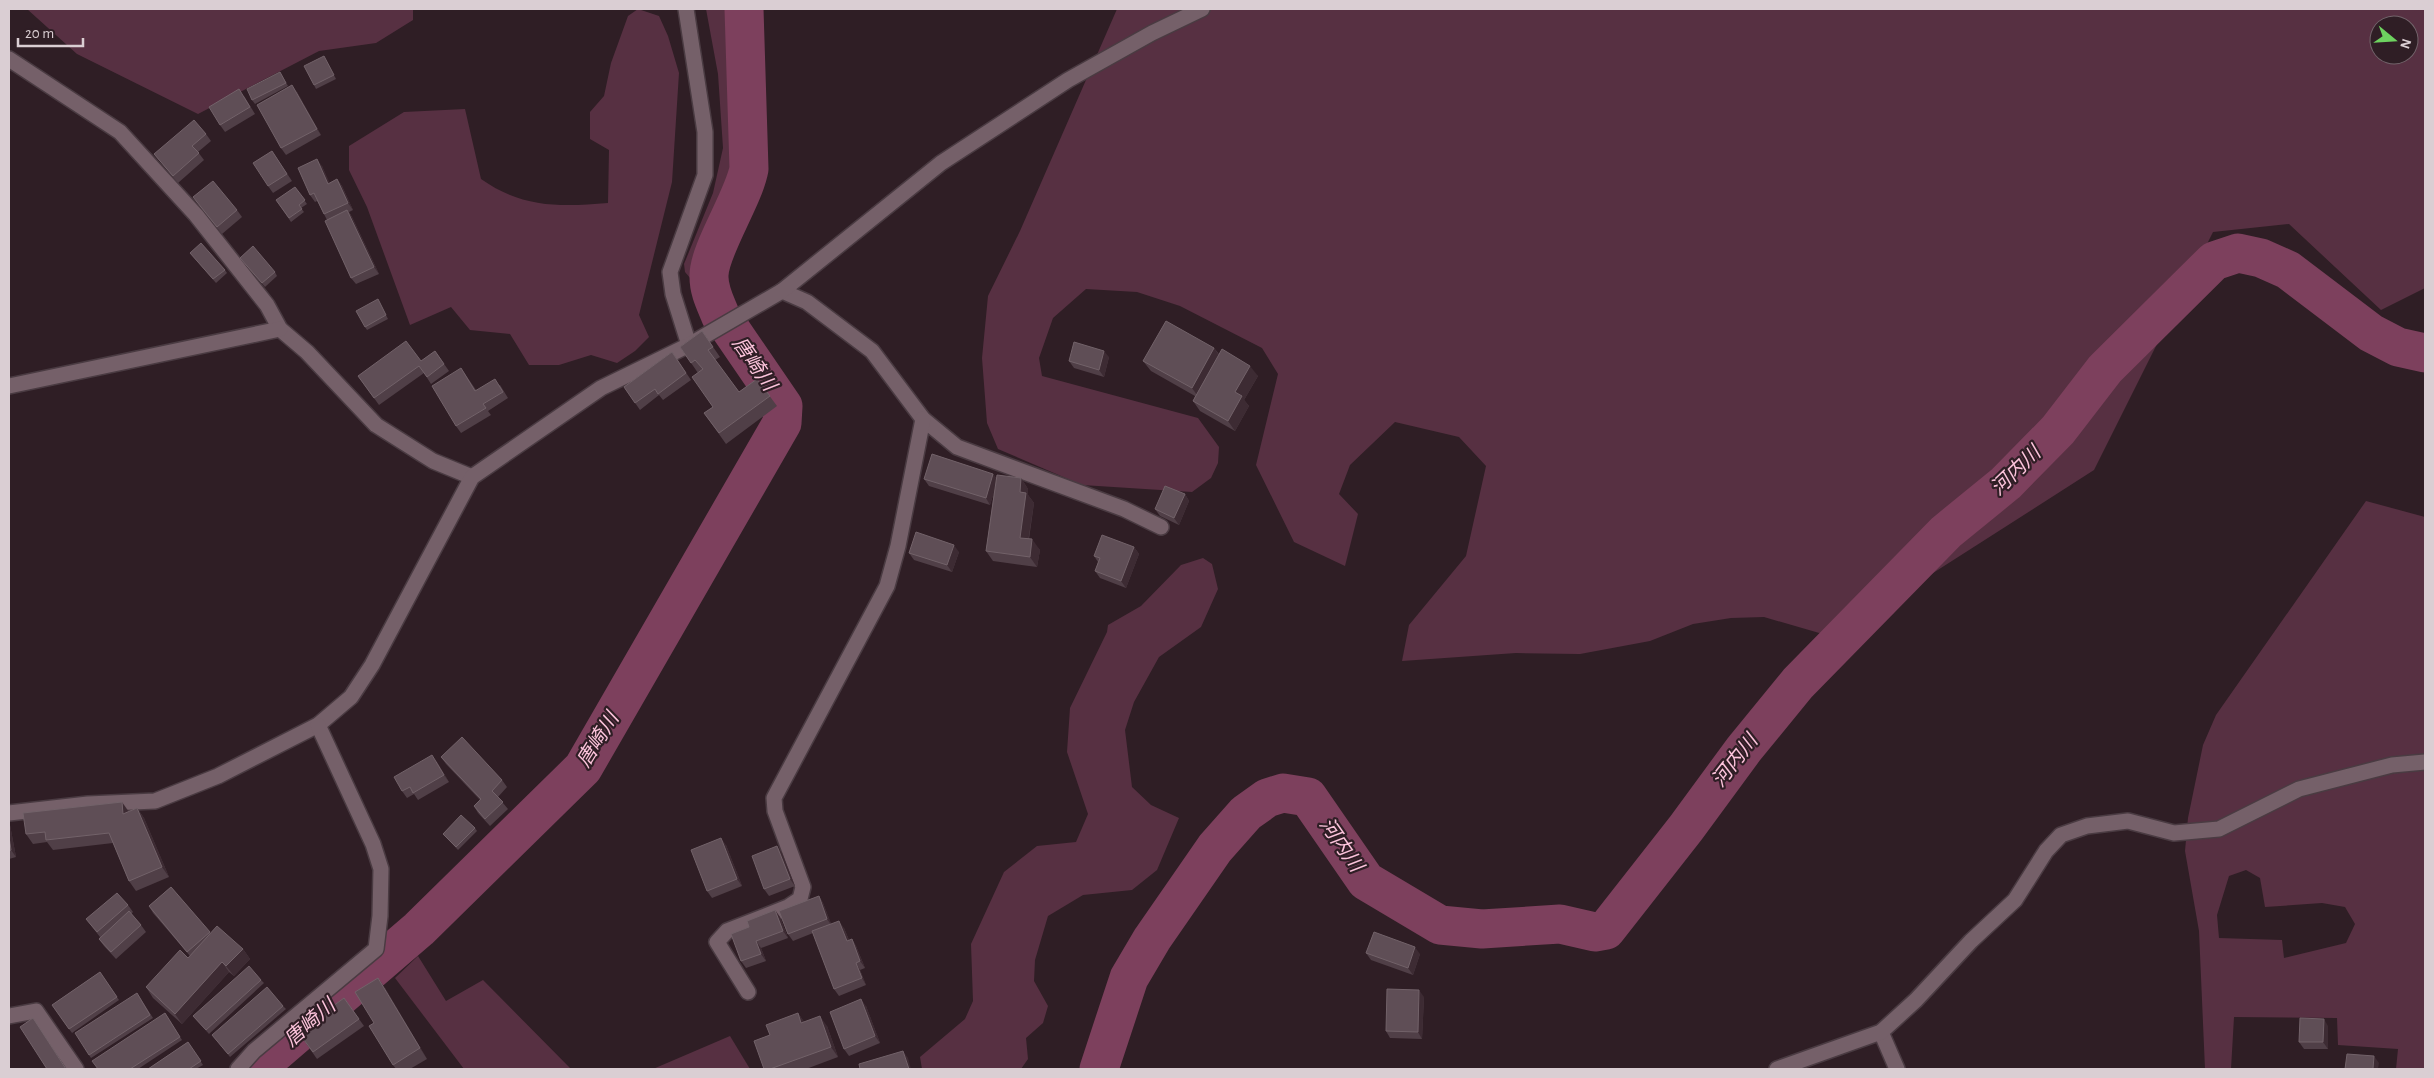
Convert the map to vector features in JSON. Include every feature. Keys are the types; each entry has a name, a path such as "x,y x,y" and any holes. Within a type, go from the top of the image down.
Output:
{"street":[{"path":"686,9 705,132 705,175 670,272 673,294 689,345"},
{"path":"9,813 88,804 155,801 218,776 318,725 351,697 372,665 472,476 601,388 689,345 782,291 941,163 1068,80 1152,33 1202,9"},
{"path":"9,59 120,132 196,215 267,305 280,329 307,352 376,425 433,461 472,476"},
{"path":"782,291 806,302 872,351 923,419 957,447 1124,509 1161,527"},
{"path":"9,386 280,329"},
{"path":"748,992 717,942 727,931 788,907 800,899 803,887 775,812 774,798 887,586 898,546 923,419"},
{"path":"238,1069 254,1051 376,949 380,916 381,869 374,844 318,725"},
{"path":"1777,1069 1881,1032 1916,1000 1971,941 2015,900 2046,851 2061,835 2087,826 2128,821 2174,833 2219,829 2299,789 2392,765 2425,762"},
{"path":"9,1016 36,1011 76,1069"},
{"path":"1881,1032 1897,1069"}],"shaded area":[{"path":"27,9 413,9 413,20 376,43 319,51 198,114 77,54"},
{"path":"638,9 659,16 668,36 679,73 672,182 639,315 649,337 635,351 617,363 591,355 559,365 529,365 510,334 470,330 451,307 410,325 367,207 349,170 349,146 404,112 465,109 481,179 496,189 511,196 558,205 608,203 609,150 590,139 590,112 604,96 611,63 628,16"},
{"path":"706,9 739,9 743,162 734,193 703,273 698,279 691,279 685,272 684,264 713,193 723,148 718,74"},
{"path":"1117,9 2425,9 2425,288 2381,310 2289,224 2213,232 2094,470 1833,637 1764,617 1731,618 1693,624 1650,641 1580,654 1516,653 1402,661 1409,625 1466,556 1486,466 1459,437 1395,422 1350,465 1339,494 1358,514 1345,566 1294,542 1256,465 1278,374 1262,348 1180,306 1137,292 1086,289 1053,318 1039,358 1042,376 1198,418 1219,447 1218,463 1211,478 1192,492 1082,485 998,449 987,423 982,358 988,296 1020,231"},
{"path":"2366,501 2425,517 2425,1069 2396,1069 2398,1049 2338,1045 2337,1018 2234,1017 2231,1069 2205,1069 2199,931 2185,851 2188,818 2203,745 2216,715","holes":["2246,870 2260,878 2265,907 2322,903 2345,907 2355,924 2346,943 2284,958 2282,940 2219,938 2217,915 2229,876"]},
{"path":"1203,558 1212,564 1218,589 1201,627 1159,657 1134,702 1125,730 1132,787 1151,805 1179,818 1157,870 1132,890 1083,895 1048,916 1035,960 1034,981 1048,1006 1043,1023 1026,1038 1028,1059 1021,1069 922,1069 920,1057 965,1019 973,1001 971,944 1004,872 1037,846 1076,842 1088,814 1067,752 1070,708 1107,632 1108,625 1141,606 1181,565"},
{"path":"418,956 446,1001 483,980 571,1069 464,1069 395,978"},
{"path":"730,1036 750,1069 653,1069"}],"building":[{"path":"324,56 334,75 314,85 304,66"},
{"path":"280,72 286,83 252,100 247,89"},
{"path":"292,85 317,129 281,148 257,105"},
{"path":"239,89 250,107 220,125 209,107"},
{"path":"194,120 206,134 192,146 199,153 173,176 154,154"},
{"path":"272,151 287,174 268,186 253,163"},
{"path":"317,159 328,184 337,179 348,203 324,214 314,193 310,195 298,168"},
{"path":"213,181 237,210 217,227 193,197"},
{"path":"295,187 305,200 299,205 302,209 289,218 276,200"},
{"path":"347,210 374,267 351,278 325,221"},
{"path":"201,243 225,270 213,279 190,253"},
{"path":"253,246 275,272 262,283 240,258"},
{"path":"378,299 386,315 365,327 356,311"},
{"path":"1166,321 1214,348 1192,388 1143,361"},
{"path":"702,331 713,347 708,350 739,392 757,379 770,396 719,433 704,413 713,407 692,377 703,369 695,360 691,363 680,347"},
{"path":"406,341 421,361 435,351 444,364 427,377 419,366 374,398 358,376"},
{"path":"1074,342 1104,351 1099,370 1069,361"},
{"path":"1222,349 1250,366 1235,392 1242,396 1228,421 1193,401"},
{"path":"672,352 686,373 658,394 655,389 635,403 624,387"},
{"path":"461,368 475,391 495,379 503,392 483,404 486,408 456,426 432,386"},
{"path":"932,454 993,474 986,498 924,479"},
{"path":"997,475 1021,478 1020,492 1026,493 1020,538 1032,539 1030,557 986,551"},
{"path":"1165,486 1185,494 1174,518 1155,509"},
{"path":"916,532 954,545 947,565 909,553"},
{"path":"1102,535 1134,547 1121,581 1095,571 1100,558 1094,556"},
{"path":"462,737 502,780 492,791 503,802 485,819 474,806 481,799 441,757"},
{"path":"432,755 444,775 413,793 410,787 402,791 394,777"},
{"path":"122,802 123,814 137,808 162,867 129,881 109,833 46,840 45,832 26,834 23,813"},
{"path":"461,815 475,828 456,847 443,834"},
{"path":"721,838 737,879 707,891 691,850"},
{"path":"777,846 790,879 764,889 752,856"},
{"path":"171,887 210,932 187,952 149,906"},
{"path":"117,893 128,905 97,932 86,919"},
{"path":"819,896 827,919 788,934 779,911"},
{"path":"775,910 783,931 756,941 761,954 741,961 731,934 749,927 747,921"},
{"path":"129,911 141,925 111,952 99,939"},
{"path":"839,921 847,941 852,939 860,961 856,963 862,978 834,989 812,931"},
{"path":"217,926 243,949 226,966 222,962 175,1014 146,987 180,950 188,958"},
{"path":"1374,932 1415,947 1408,968 1366,953"},
{"path":"249,966 261,980 206,1030 193,1016"},
{"path":"100,972 117,997 69,1029 52,1005"},
{"path":"378,978 420,1048 393,1065 369,1026 374,1023 355,992"},
{"path":"267,987 283,1006 228,1054 212,1035"},
{"path":"1387,989 1419,990 1418,1032 1386,1031"},
{"path":"137,993 150,1015 89,1055 75,1033"},
{"path":"344,998 359,1019 313,1052 298,1032"},
{"path":"861,999 875,1036 844,1049 830,1012"},
{"path":"165,1013 180,1037 130,1069 98,1069 92,1061"},
{"path":"798,1013 801,1023 820,1016 831,1047 770,1069 764,1069 754,1041 770,1035 766,1025"},
{"path":"33,1018 66,1069 47,1069 20,1027"},
{"path":"2300,1018 2324,1019 2323,1042 2299,1042"},
{"path":"188,1042 201,1061 189,1069 148,1069"},
{"path":"903,1051 909,1069 860,1069 859,1064"},
{"path":"2347,1054 2374,1056 2373,1069 2345,1069"}],"waterway":[{"name":"唐崎川","path":"721,317 710,288 710,266 746,181 749,169 744,9"},
{"name":"河内川","path":"1099,1069 1129,978 1152,939 1215,848 1246,813 1267,798 1283,793 1308,797 1366,881 1440,925 1482,929 1560,924 1595,932 1606,930 1686,828 1744,749 1798,683 1946,532 2006,483 2058,430 2105,369 2214,261 2238,253 2261,258 2288,270 2371,333 2398,347 2425,353"},
{"name":"唐崎川","path":"256,1069 419,929 583,768 782,423 783,406 731,330"}]}
